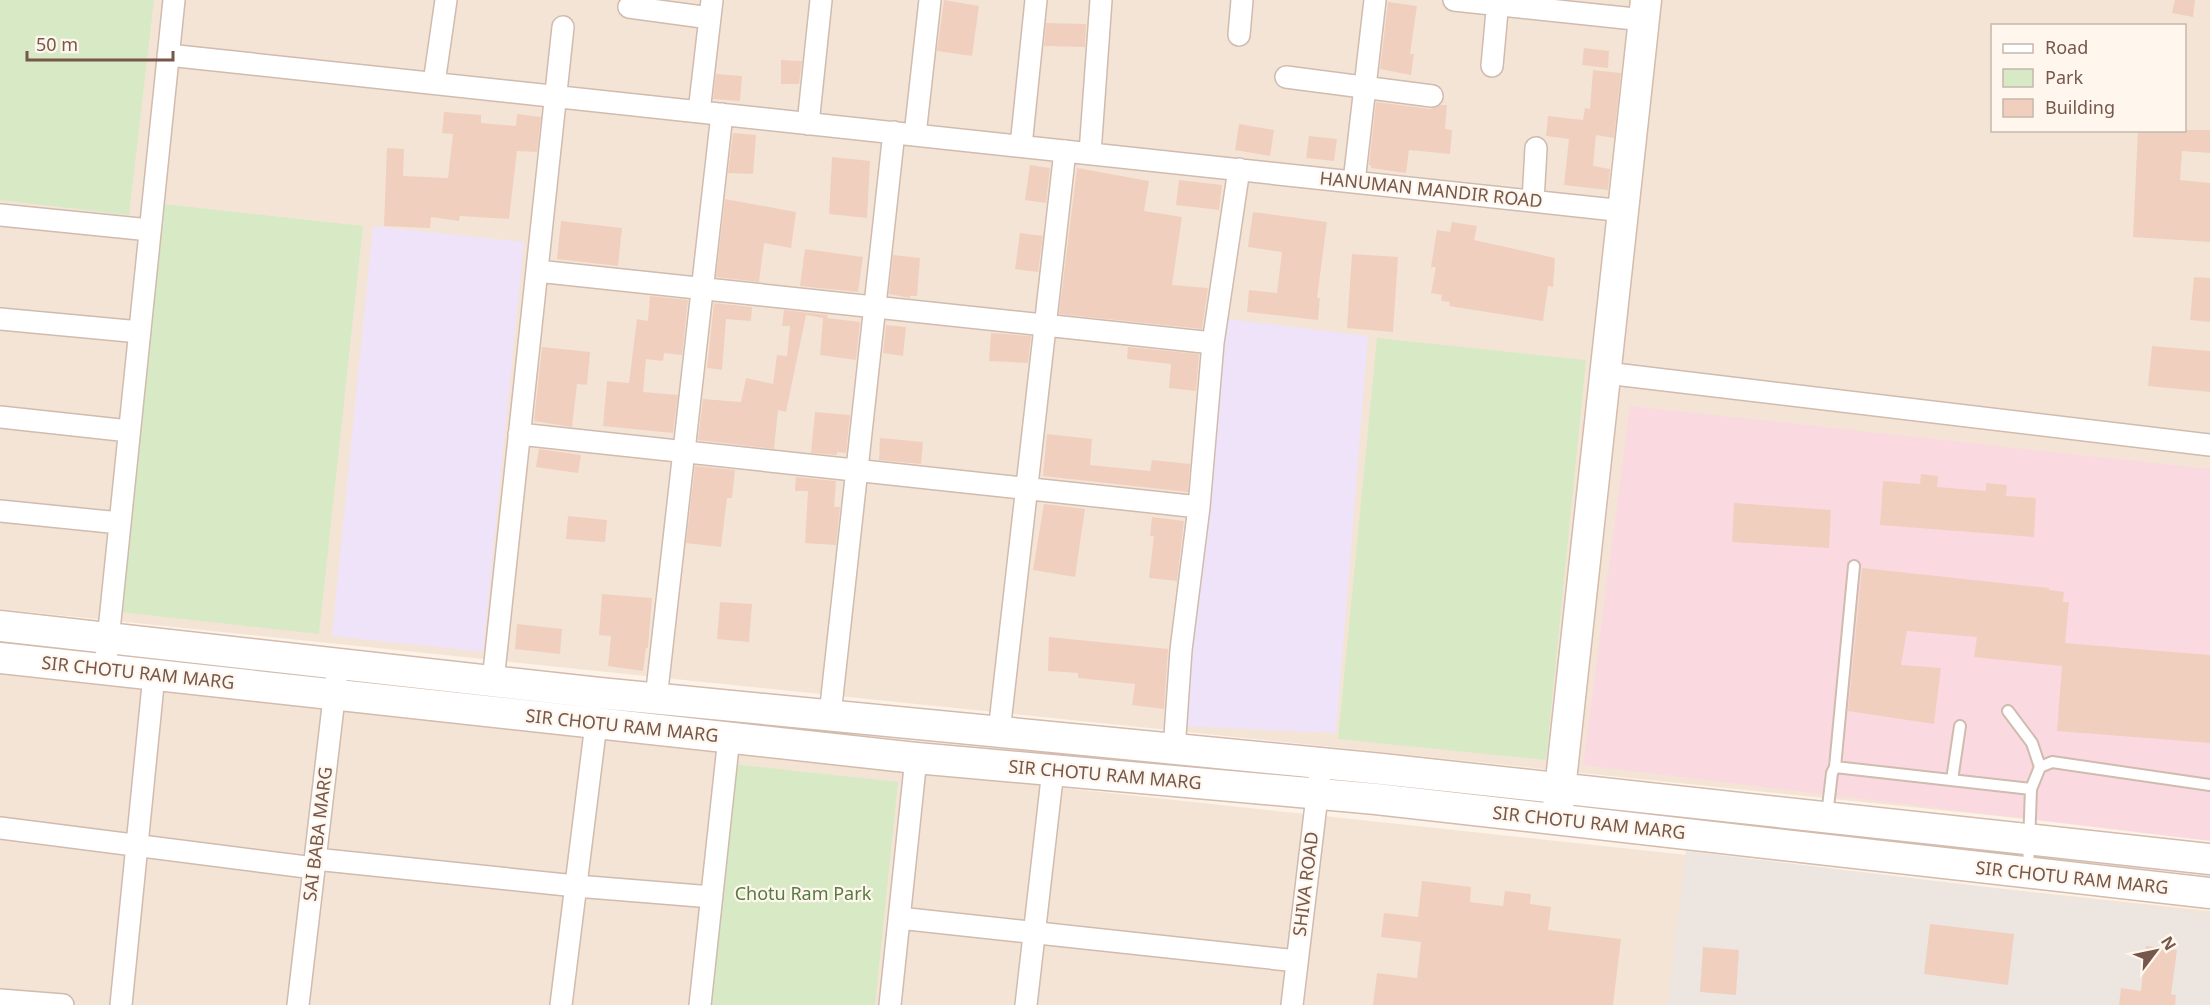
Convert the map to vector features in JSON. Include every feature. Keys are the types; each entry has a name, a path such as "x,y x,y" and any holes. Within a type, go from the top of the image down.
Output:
{"street":[{"path":"105,669 174,0"},
{"path":"434,83 446,0"},
{"path":"807,124 821,0"},
{"path":"915,135 930,0"},
{"path":"1021,146 1036,0"},
{"path":"1090,153 1101,0"},
{"path":"1239,35 1242,0"},
{"path":"1354,183 1375,0"},
{"path":"1454,0 1645,10 1556,820"},
{"path":"1491,66 1498,2"},
{"path":"629,7 711,9 699,112"},
{"path":"493,681 563,27"},
{"name":"HANUMAN MANDIR ROAD","path":"168,55 1624,211"},
{"path":"1286,77 1432,96"},
{"path":"656,699 722,114"},
{"path":"830,715 894,132"},
{"path":"1533,201 1536,148"},
{"path":"999,732 1065,151"},
{"path":"1174,750 1181,650 1199,507 1213,343 1239,169"},
{"path":"0,215 150,230"},
{"path":"537,271 1213,343"},
{"path":"0,319 140,332"},
{"path":"1606,373 2210,445"},
{"path":"0,417 129,431"},
{"path":"519,434 1199,507"},
{"path":"0,511 120,523"},
{"name":"SIR CHOTU RAM MARG","path":"0,626 656,699 1321,763 2210,859"},
{"name":"SIR CHOTU RAM MARG","path":"0,658 916,758 1317,794 2210,893"},
{"name":"SAI BABA MARG","path":"299,1005 338,664"},
{"path":"121,1005 154,675"},
{"path":"561,1005 596,724"},
{"path":"700,1005 729,737"},
{"path":"890,1005 916,758"},
{"name":"SHIVA ROAD","path":"1292,1005 1321,763"},
{"path":"1026,1005 1053,770"},
{"path":"0,828 137,846 712,897"},
{"path":"899,918 1297,961"},
{"path":"0,1000 63,1005"}],"lane":[{"path":"1826,817 1832,773 1835,767 1854,566"},
{"path":"2008,711 2032,743 2040,767 2031,789 2028,873"},
{"path":"1952,780 1960,726"},
{"path":"2040,767 2052,762 2210,785"},
{"path":"1835,767 2031,789"}],"shaded area":[{"path":"0,0 2210,0 2210,838 0,609"},
{"path":"373,226 524,242 483,652 332,636"},
{"path":"1227,319 1368,336 1336,733 1182,726"},
{"path":"1630,406 2210,469 2210,841 1583,765"},
{"path":"0,674 2210,911 2210,1005 0,1005"},
{"path":"1686,851 2210,914 2210,1005 1668,1005"}],"green space":[{"path":"0,0 154,0 129,215 0,200"},
{"path":"163,204 363,226 319,634 120,612"},
{"path":"1377,338 1586,360 1546,760 1338,739"},
{"name":"Chotu Ram Park","path":"733,764 898,782 875,1005 708,1005"}],"building":[{"path":"944,0 979,6 972,56 937,51"},
{"path":"2175,0 2195,0 2193,17 2172,13"},
{"path":"1388,2 1417,6 1410,54 1414,54 1411,75 1380,69"},
{"path":"1046,23 1086,24 1085,47 1044,46"},
{"path":"1584,48 1609,51 1608,68 1582,65"},
{"path":"781,60 802,61 799,84 781,84"},
{"path":"1593,70 1621,73 1614,138 1596,135 1593,166 1610,169 1608,190 1564,185 1569,139 1546,136 1548,116 1583,120 1585,108 1590,109"},
{"path":"716,74 742,76 740,101 713,99"},
{"path":"1376,102 1430,109 1447,105 1445,129 1452,130 1450,154 1409,150 1406,173 1371,168 1369,165"},
{"path":"444,112 481,115 481,123 516,126 517,114 541,117 537,152 517,151 509,219 460,216 459,221 431,217 430,228 384,226 387,148 404,149 403,176 448,178 453,134 442,133"},
{"path":"1239,124 1274,130 1270,156 1235,150"},
{"path":"2210,130 2210,153 2182,151 2180,180 2210,183 2210,242 2133,237 2138,132"},
{"path":"733,133 756,135 753,174 728,173"},
{"path":"1309,136 1337,139 1334,161 1306,158"},
{"path":"832,157 870,161 867,218 829,214"},
{"path":"1030,165 1050,168 1046,203 1025,200"},
{"path":"1077,168 1149,181 1144,211 1182,217 1172,285 1208,288 1202,329 1059,314"},
{"path":"1179,180 1222,185 1219,210 1176,205"},
{"path":"725,199 796,212 791,248 764,243 759,282 716,277"},
{"path":"1253,212 1327,222 1317,298 1320,298 1318,320 1247,312 1249,290 1277,293 1282,252 1248,247"},
{"path":"561,221 622,228 618,266 557,259"},
{"path":"1452,222 1477,226 1474,240 1555,258 1553,287 1548,286 1543,321 1449,306 1450,302 1441,301 1442,295 1431,293 1436,267 1431,267 1437,230 1450,232"},
{"path":"1020,233 1043,236 1038,272 1015,269"},
{"path":"805,249 863,257 858,292 800,286"},
{"path":"1352,254 1398,257 1393,332 1347,328"},
{"path":"893,255 920,258 917,296 910,296 910,298 889,294"},
{"path":"2194,277 2210,278 2210,322 2190,320"},
{"path":"650,296 688,300 682,355 664,353 663,361 646,359 643,392 678,395 673,433 603,426 607,381 629,383 637,319 648,321"},
{"path":"714,303 752,307 751,321 726,319 722,370 707,368"},
{"path":"784,310 828,315 827,318 860,322 856,360 820,355 823,318 806,315 786,412 778,410 774,449 698,440 703,399 741,402 746,378 773,384 777,355 787,356 790,326 782,326"},
{"path":"886,325 906,327 903,356 883,353"},
{"path":"991,333 1031,336 1028,363 989,361"},
{"path":"2152,346 2210,351 2210,392 2148,386"},
{"path":"542,347 590,352 587,385 577,384 572,427 534,421"},
{"path":"1128,347 1199,354 1196,391 1169,388 1171,364 1127,359"},
{"path":"815,412 850,415 846,453 837,452 837,455 811,453"},
{"path":"1047,434 1092,439 1090,465 1150,471 1152,460 1190,464 1188,492 1043,476"},
{"path":"880,438 923,442 921,464 879,460"},
{"path":"539,449 581,455 578,473 536,467"},
{"path":"695,466 735,470 732,498 727,498 721,547 686,543"},
{"path":"1921,474 1938,476 1937,487 1986,491 1986,483 2007,485 2006,496 2036,498 2034,537 1880,525 1883,481 1920,484"},
{"path":"796,477 836,481 834,507 840,507 836,545 805,543 808,491 795,491"},
{"path":"1734,503 1831,510 1829,548 1732,542"},
{"path":"1044,504 1085,509 1075,577 1033,570"},
{"path":"568,516 607,520 605,542 566,539"},
{"path":"1152,517 1184,521 1177,581 1149,578 1154,536 1150,536"},
{"path":"1862,568 2049,588 2049,590 2064,592 2063,602 2069,602 2065,643 2210,655 2210,743 2057,731 2062,666 1974,657 1977,637 1907,631 1901,665 1941,668 1934,724 1848,711"},
{"path":"602,594 652,598 648,648 646,648 643,671 608,666 611,636 599,635"},
{"path":"720,602 752,604 749,642 717,639"},
{"path":"517,624 562,629 560,654 515,649"},
{"path":"1049,637 1168,649 1164,709 1132,705 1135,684 1078,678 1078,673 1048,671"},
{"path":"1422,881 1471,887 1470,902 1503,906 1505,891 1531,894 1530,904 1551,907 1548,930 1621,939 1613,1005 1373,1005 1377,973 1417,978 1421,942 1381,937 1384,913 1418,917"},
{"path":"1930,924 2014,934 2008,985 1924,974"},
{"path":"2146,946 2177,950 2171,994 2176,995 2175,1005 2119,1005 2121,988 2141,991"},
{"path":"1703,947 1739,950 1736,995 1700,992"}]}
